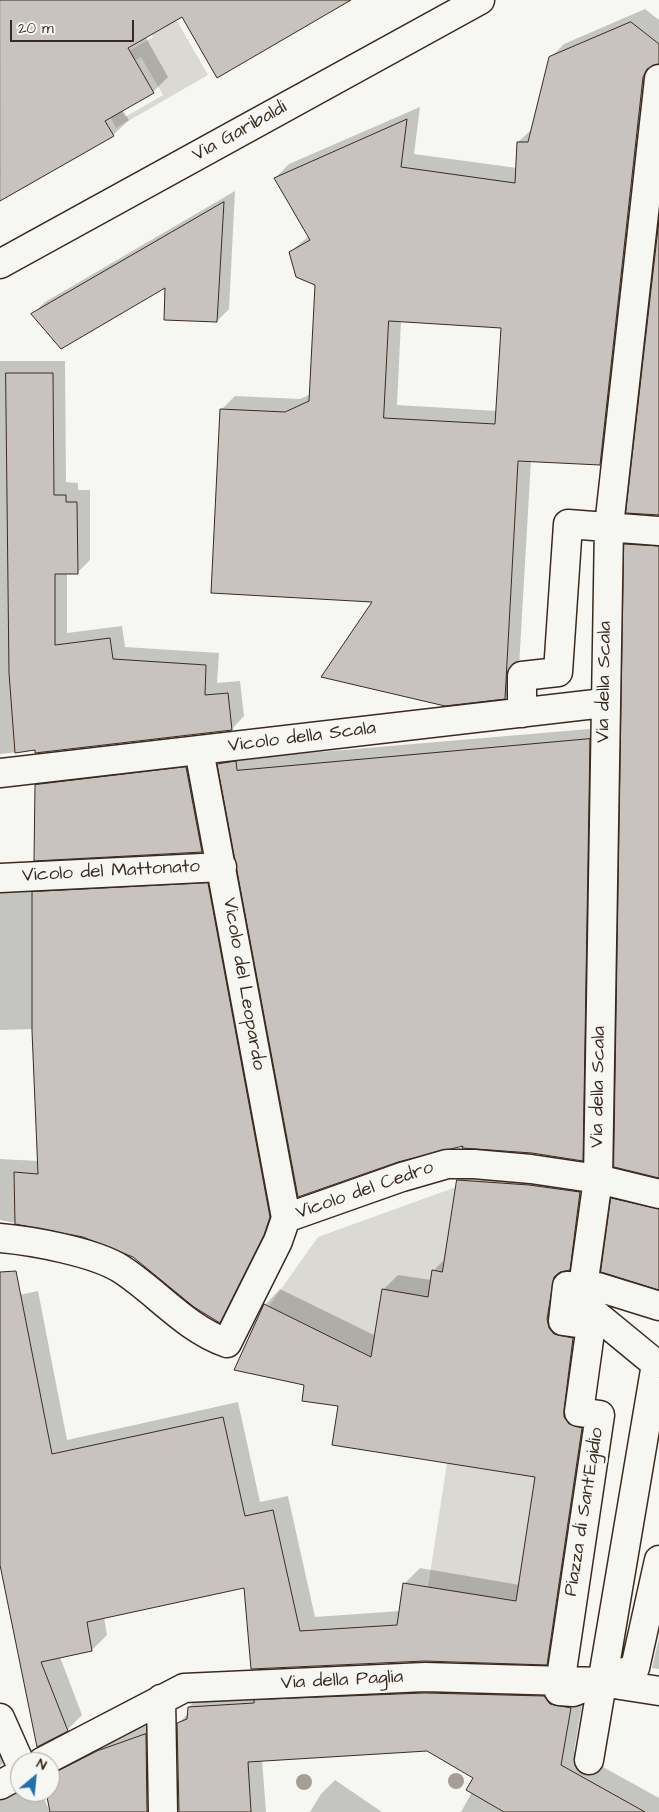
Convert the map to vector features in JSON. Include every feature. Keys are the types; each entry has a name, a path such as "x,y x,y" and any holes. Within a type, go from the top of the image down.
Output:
{"street":[{"name":"Via Garibaldi","path":"0,264 480,0"},
{"name":"Via della Scala","path":"583,1287 598,1179 604,703 609,526 659,80"},
{"path":"522,714 522,676 558,672 568,524 659,531"},
{"name":"Vicolo della Scala","path":"0,773 604,703"},
{"name":"Vicolo del Leopardo","path":"199,750 286,1218"},
{"name":"Vicolo del Mattonato","path":"0,878 222,866"},
{"name":"Vicolo del Cedro","path":"0,1238 55,1247 119,1268 196,1328 227,1343 278,1241 286,1218 402,1177 448,1164 474,1164 598,1179 659,1194"},
{"name":"Piazza di Sant'Egidio","path":"561,1680 600,1416 579,1412 591,1325 563,1321 567,1286 583,1287"},
{"path":"589,1760 601,1682 658,1363 583,1304 583,1287 598,1287 659,1306"},
{"path":"601,1682 636,1668 659,1560"},
{"name":"Via della Paglia","path":"60,1752 184,1688 425,1677 601,1682 659,1691"},
{"path":"161,1699 163,1812"},
{"path":"0,1718 15,1752"}],"shaded area":[{"path":"132,0 165,0 208,75 116,128 108,112 119,106 125,117 163,95 141,57 130,63 125,53 153,37"},
{"path":"456,1187 442,1272 432,1270 428,1297 382,1290 371,1359 330,1374 343,1343 269,1306 318,1237"},
{"path":"447,1463 535,1477 516,1601 428,1587"}],"building":[{"path":"0,0 351,0 217,78 182,17 128,48 154,93 105,121 114,136 0,201"},
{"path":"631,22 659,44 659,64 647,69 643,77 600,465 518,461 505,699 445,706 321,677 372,602 211,593 220,409 285,412 309,401 315,285 296,277 289,252 310,240 274,178 407,119 401,167 515,183 517,142 528,142 549,57","holes":["389,321 501,328 495,424 384,418"]},
{"path":"224,202 217,322 164,320 165,288 61,349 31,314"},
{"path":"659,220 659,515 626,513"},
{"path":"6,373 53,373 54,495 66,495 66,502 77,502 78,574 55,574 55,645 110,638 113,659 206,665 205,695 228,693 232,730 35,753 35,750 15,753 9,673"},
{"path":"624,544 659,546 659,1178 614,1167"},
{"path":"590,739 583,1161 532,1153 462,1148 463,1146 398,1162 298,1197 217,764 236,761 237,770"},
{"path":"186,767 202,852 34,861 35,785"},
{"path":"208,883 270,1217 264,1235 220,1323 194,1307 133,1257 83,1237 15,1224 14,1172 38,1174 32,1031 32,892"},
{"path":"457,1180 529,1185 580,1192 570,1270 560,1272 554,1277 547,1319 549,1328 554,1334 573,1338 564,1417 569,1424 582,1428 547,1665 424,1661 251,1669 244,1588 87,1622 92,1651 41,1662 68,1731 37,1747 0,1565 0,1272 16,1271 52,1454 223,1417 245,1516 273,1510 300,1631 397,1625 403,1583 516,1601 535,1477 332,1445 338,1406 302,1401 304,1385 234,1370 264,1304 371,1357 382,1289 428,1297 432,1270 442,1272"},
{"path":"611,1198 659,1209 659,1290 601,1272"},
{"path":"425,1693 544,1696 550,1704 571,1708 561,1765 645,1812 504,1812 466,1790 473,1778 427,1751 248,1762 251,1812 179,1812 177,1723 187,1719 188,1707 254,1703 254,1700"},
{"path":"146,1734 147,1812 50,1812 48,1802 60,1802 60,1770 97,1751"}]}
